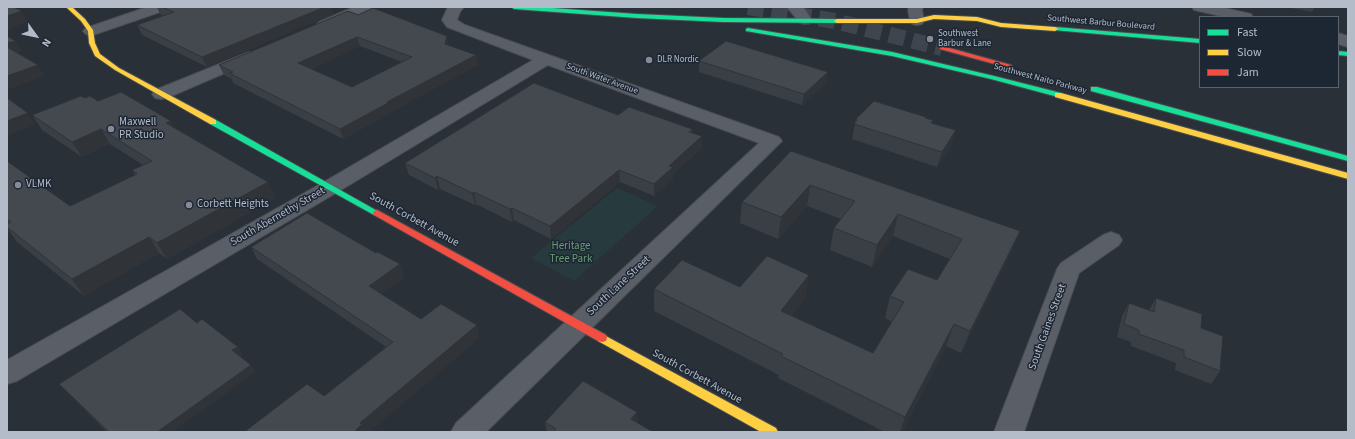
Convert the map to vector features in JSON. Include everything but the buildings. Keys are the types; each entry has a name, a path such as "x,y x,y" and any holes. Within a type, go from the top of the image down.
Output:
{"main road":[{"name":"South Corbett Avenue","path":"69,7 83,20 91,32 92,43 98,55 117,69 329,188 580,324 772,432"},
{"name":"Southwest Barbur Boulevard","path":"514,7 636,16 723,20 861,20 917,14 934,17 977,20 1001,25 1199,41"},
{"name":"Southwest Barbur Boulevard","path":"917,14 936,27"},
{"name":"Southwest Naito Parkway","path":"723,20 754,32 829,43 914,59 1045,90 1348,176"},
{"name":"Southwest Barbur Boulevard","path":"981,29 1001,25"},
{"name":"Southwest Naito Parkway","path":"942,48 1017,68"},
{"name":"Southwest Naito Parkway","path":"1084,86 1348,159"}],"street":[{"path":"91,32 161,7"},
{"path":"307,32 366,7"},
{"name":"South Water Avenue","path":"457,7 450,15 449,20 452,24 772,141"},
{"path":"794,7 805,20"},
{"path":"1199,7 1241,16"},
{"path":"161,94 263,51"},
{"name":"South Abernethy Street","path":"7,373 329,188 547,59"},
{"name":"South Lane Street","path":"466,432 772,141"},
{"name":"South Gaines Street","path":"1009,432 1069,269 1110,240"}],"green space":[{"name":"Heritage Tree Park","path":"617,188 658,206 574,281 531,258"}],"tunnel":[{"path":"748,7 835,21 942,48"}],"traffic: fast":[{"path":"514,7 637,16 723,20 837,21"},
{"path":"1055,29 1199,41"},
{"path":"748,30 892,54 992,77 1058,95"},
{"path":"1339,53 1348,54"},
{"path":"1094,89 1348,159"},
{"path":"213,122 377,213"}],"traffic: slow":[{"path":"69,7 83,20 91,31 92,43 97,55 117,69 213,122"},
{"path":"837,21 917,21 934,17 977,19 1001,25 1055,29"},
{"path":"1058,95 1348,176"},
{"path":"602,338 772,432"}],"traffic: jam":[{"path":"942,48 1009,66"},
{"path":"377,213 602,338"}],"place":[{"name":"Southwest Barbur & Lane","path":"930,39"},
{"name":"DLR Nordic","path":"649,60"},
{"name":"Maxwell PR Studio","path":"111,129"},
{"name":"VLMK","path":"18,185"},
{"name":"Corbett Heights","path":"189,205"}]}
